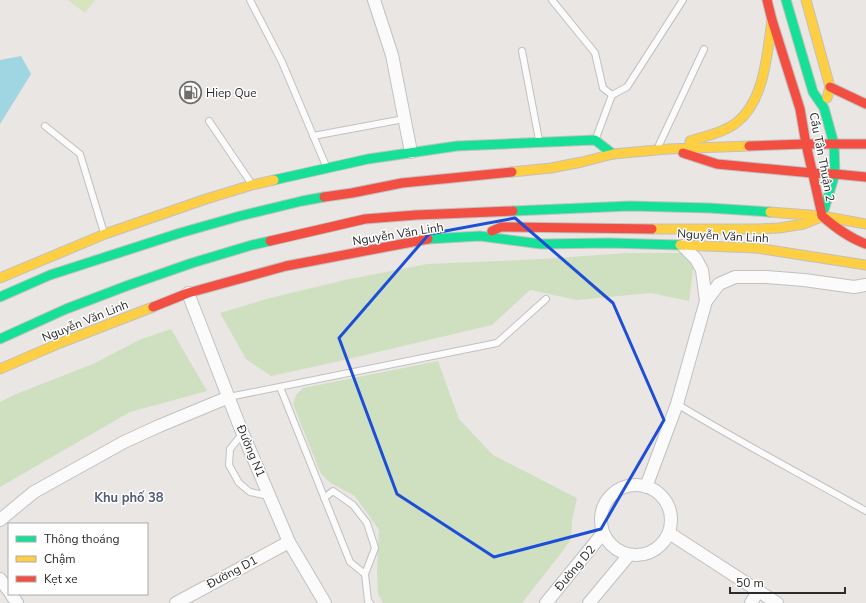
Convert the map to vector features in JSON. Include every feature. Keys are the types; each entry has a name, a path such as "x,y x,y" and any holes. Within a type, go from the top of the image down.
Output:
{"main road":[{"name":"Cầu Tân Thuận 2","path":"767,0 800,109 822,216"},
{"name":"Cầu Tân Thuận 2","path":"786,0 813,92 824,108 834,144 835,174 822,216"},
{"path":"806,0 830,87 824,108"},
{"path":"668,149 726,129 737,122 747,111 763,76 772,20"},
{"path":"830,87 866,104"},
{"path":"0,278 105,234 206,199 252,185 368,159 457,146 595,140 613,154"},
{"path":"0,297 50,275 180,232 302,201 402,183 551,168 613,154 668,149 806,144 866,144"},
{"path":"668,149 717,164 866,177"},
{"name":"Nguyễn Văn Linh","path":"0,339 66,309 129,285 192,264 252,245 365,219 416,215 630,206 709,208 822,216 866,224"},
{"path":"586,207 616,229 647,245"},
{"path":"822,216 839,231 856,241 866,244"},
{"name":"Nguyễn Văn Linh","path":"480,236 501,227 616,229 779,228 804,224 822,216"},
{"name":"Nguyễn Văn Linh","path":"0,369 60,343 188,293 286,266 430,239 480,236 542,244 609,243 756,248 866,266"}],"street":[{"path":"374,0 392,55 411,152"},
{"path":"683,246 696,259 702,270 706,301"},
{"path":"646,487 677,404 706,301 719,284 735,277 774,277 854,287 866,285"},
{"name":"Đường N1","path":"188,293 243,433 289,542 325,603"},
{"path":"0,520 34,492 124,442 229,397"},
{"path":"637,485 654,490 666,502 669,509 671,525 668,533 660,546 653,551 637,555 630,555 621,552 608,541 603,533 601,516 603,508 607,500 617,491 629,486 637,485"},
{"name":"Đường D2","path":"546,603 603,533"},
{"path":"668,533 777,603"},
{"name":"Đường D1","path":"176,603 289,542"},
{"path":"589,603 630,555"},
{"path":"0,579 8,590"},
{"path":"751,603 758,591"}],"lane":[{"path":"250,0 282,62 326,168"},
{"path":"552,0 595,54 603,88 612,95"},
{"path":"595,140 612,95 627,87 683,0"},
{"path":"657,150 704,49"},
{"path":"522,51 540,143"},
{"path":"313,136 404,118"},
{"path":"209,121 252,185"},
{"path":"45,126 80,154 105,234"},
{"path":"229,397 497,343 546,300"},
{"path":"280,387 350,562 365,574"},
{"path":"677,404 714,427 866,511"},
{"path":"243,433 230,449 229,465 239,483 250,492 270,496"},
{"path":"324,498 333,492 353,505 367,523 375,548 365,574 368,601 370,603"}],"highlighted area":[{"path":"515,218 613,303 664,420 601,529 494,557 397,494 339,338 429,234"}],"green space":[{"path":"68,0 95,0 85,13"},
{"path":"627,253 695,253 689,301 651,293 577,300 530,290 492,325 271,376 246,359 220,313 270,298 345,280 427,264 542,259"},
{"path":"171,329 207,391 130,412 0,487 0,402 16,394 93,364 139,340"},
{"path":"438,361 459,419 493,455 577,498 572,520 571,539 522,603 383,603 378,594 377,571 379,530 355,496 329,482 320,472 293,404 296,395 303,388"}],"water":[{"path":"21,56 31,74 0,124 0,60"}],"traffic: fast":[{"path":"786,0 813,92 824,108 834,144 835,174 822,216"},
{"path":"274,180 368,159 457,146 595,140 613,154"},
{"path":"0,297 50,275 180,233 240,216 324,197"},
{"path":"513,211 630,206 709,208 770,212"},
{"path":"428,239 480,236 541,244 609,243 680,245"},
{"path":"0,339 66,309 129,285 192,263 270,241"}],"traffic: slow":[{"path":"806,0 830,87 827,98"},
{"path":"690,141 725,129 736,123 746,114 759,89 763,76 772,20"},
{"path":"512,172 551,168 613,154 668,149 749,146"},
{"path":"0,278 105,234 206,199 274,180"},
{"path":"770,212 822,216 866,224"},
{"path":"652,229 779,228 804,224 821,217"},
{"path":"680,245 756,248 866,265"},
{"path":"0,369 60,343 153,307"}],"traffic: jam":[{"path":"767,0 800,109 806,144 822,215"},
{"path":"830,87 866,104"},
{"path":"749,146 866,144"},
{"path":"683,153 717,164 866,177"},
{"path":"324,197 402,183 512,172"},
{"path":"270,241 365,219 416,215 513,211"},
{"path":"822,216 832,225 854,239 866,244"},
{"path":"492,231 501,227 652,229"},
{"path":"153,307 188,293 286,266 428,239"}],"place":[{"name":"Hiep Que","path":"191,93"}],"district":[{"name":"Khu phố 38","path":"129,497"}]}
